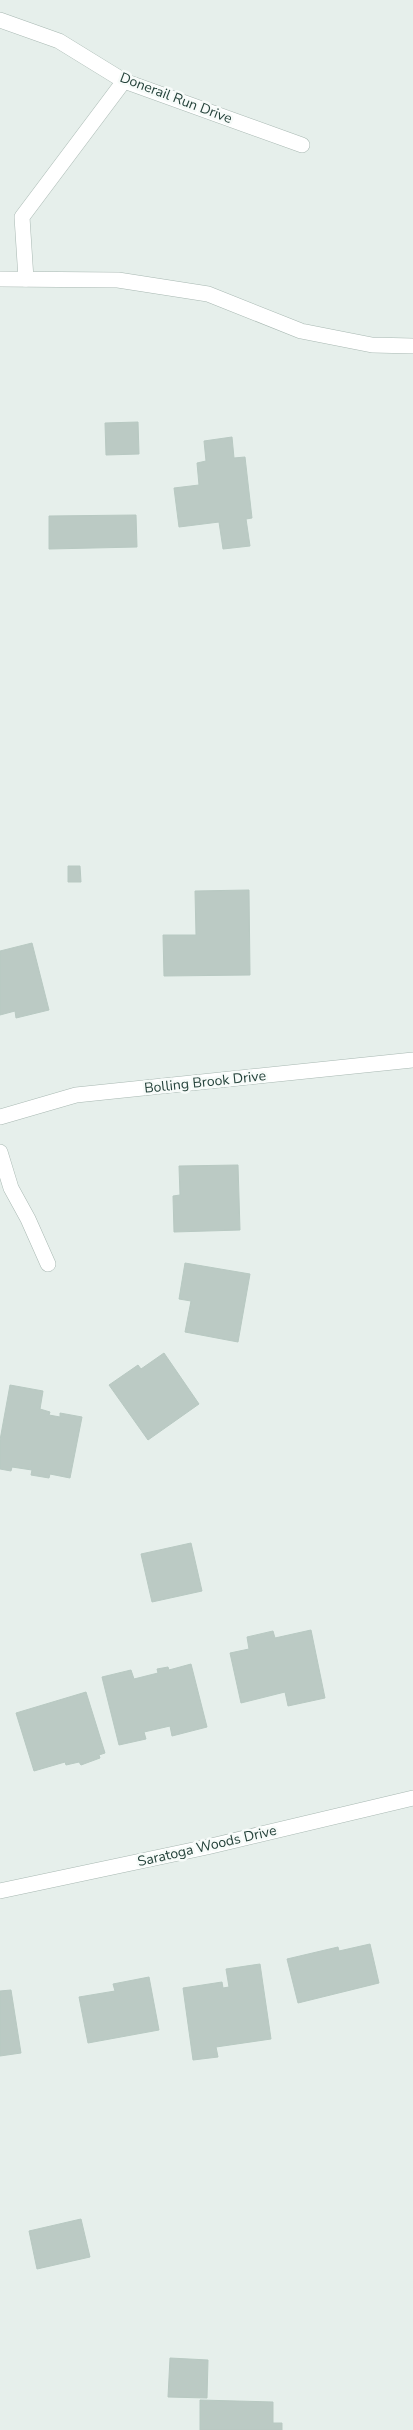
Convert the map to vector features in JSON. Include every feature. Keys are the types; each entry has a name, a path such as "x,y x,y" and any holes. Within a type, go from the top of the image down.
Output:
{"street":[{"name":"Donerail Run Drive","path":"0,20 59,41 124,81 302,145"},
{"path":"26,279 22,217 124,81"},
{"path":"0,279 118,280 208,294 300,331 372,345 413,346"},
{"name":"Bolling Brook Drive","path":"0,1118 76,1095 413,1060"},
{"path":"0,1152 11,1188 28,1219 48,1264"},
{"name":"Saratoga Woods Drive","path":"0,1891 207,1847 413,1798"}],"building":[{"path":"138,422 139,454 106,455 105,423"},
{"path":"232,437 234,458 245,457 252,518 246,519 250,546 223,549 219,522 179,527 174,488 199,485 197,463 206,461 204,441"},
{"path":"136,515 137,547 49,549 49,516"},
{"path":"68,866 80,866 81,882 68,882"},
{"path":"249,890 250,975 164,976 163,935 196,935 195,891"},
{"path":"32,943 49,1010 16,1018 15,1011 0,1015 0,951"},
{"path":"238,1165 240,1230 174,1232 173,1196 180,1195 179,1166"},
{"path":"185,1263 250,1274 238,1342 185,1332 191,1301 179,1299"},
{"path":"164,1353 199,1404 148,1440 109,1385 138,1365 141,1369"},
{"path":"10,1385 43,1391 40,1409 50,1412 49,1415 60,1417 60,1413 82,1417 70,1478 50,1474 49,1478 31,1475 32,1470 12,1467 11,1471 0,1469 0,1440"},
{"path":"191,1543 202,1591 152,1602 141,1554"},
{"path":"311,1630 325,1698 288,1706 285,1692 241,1703 230,1653 249,1649 247,1637 273,1631 275,1638"},
{"path":"191,1664 207,1727 172,1736 170,1726 144,1732 146,1739 119,1745 102,1677 131,1670 134,1679 158,1673 157,1669 168,1667 169,1670"},
{"path":"86,1692 105,1753 99,1755 100,1758 81,1765 79,1762 66,1765 65,1762 34,1771 16,1713"},
{"path":"370,1944 379,1983 298,2003 287,1959 338,1947 339,1951"},
{"path":"260,1964 271,2039 216,2047 218,2057 193,2060 183,1988 222,1982 223,1988 229,1987 226,1969"},
{"path":"149,1977 159,2030 88,2043 79,1997 115,1991 113,1984"},
{"path":"11,1990 21,2053 0,2056 0,1991"},
{"path":"81,2219 90,2257 37,2269 29,2231"},
{"path":"170,2358 208,2360 207,2398 168,2397"},
{"path":"200,2400 273,2402 273,2423 282,2423 282,2430 200,2430"}]}
